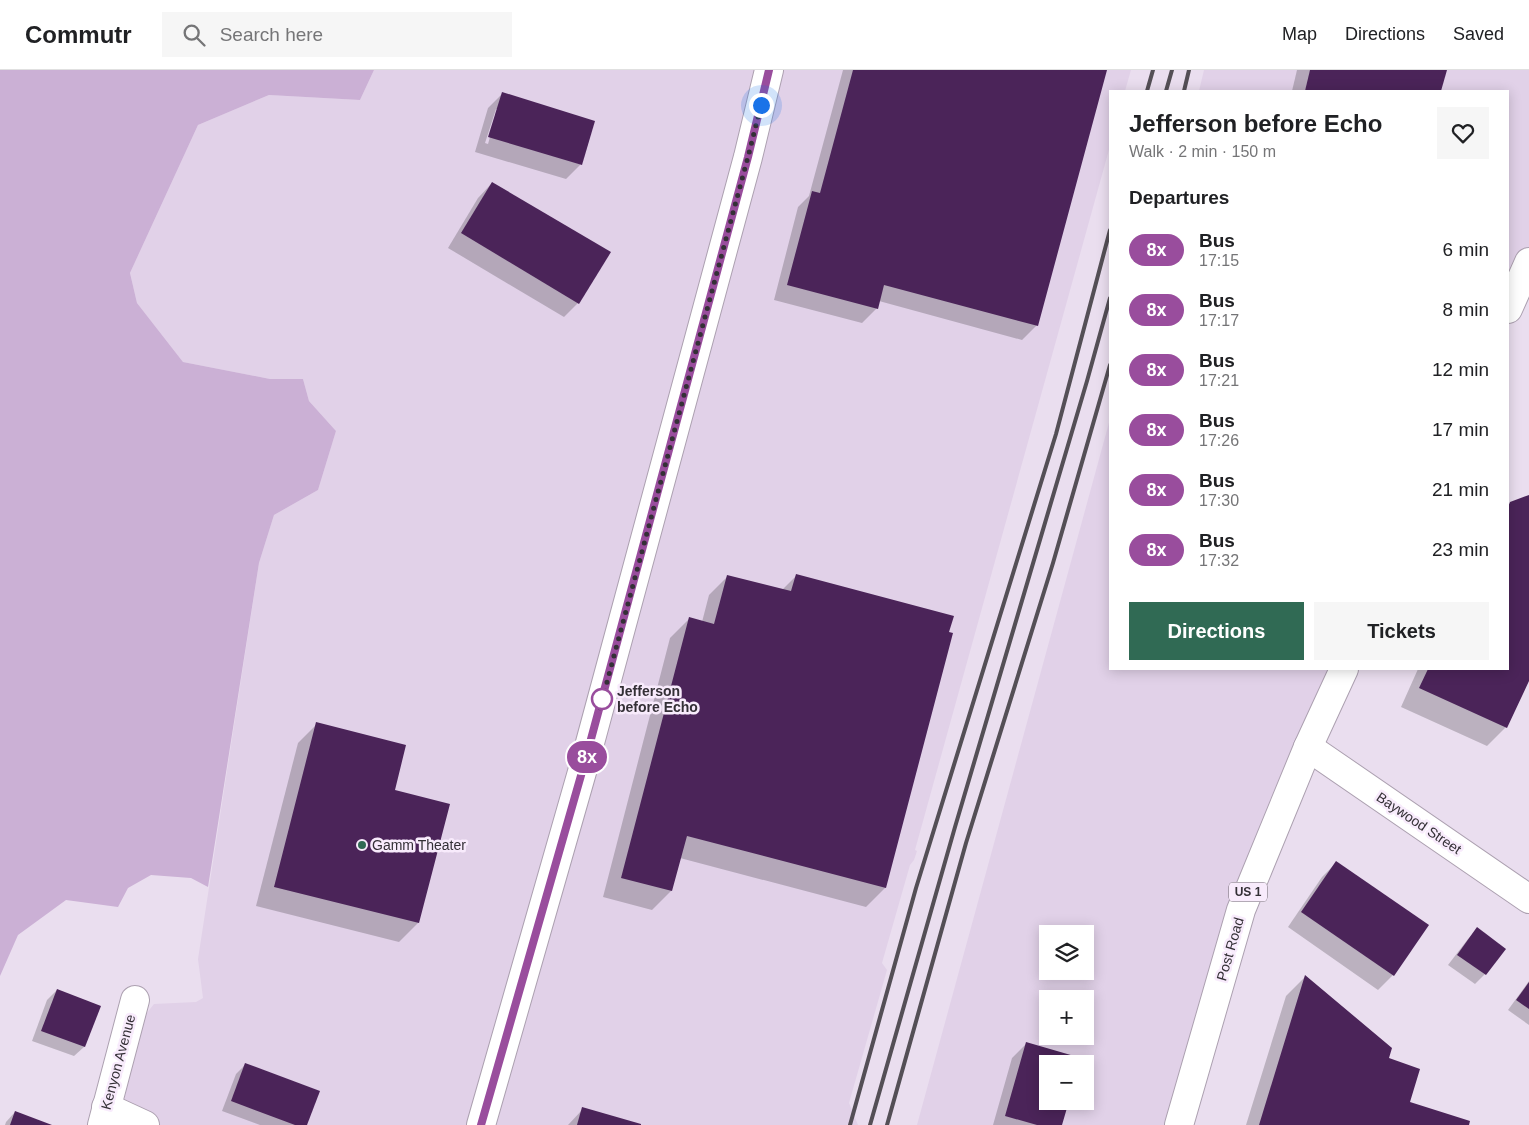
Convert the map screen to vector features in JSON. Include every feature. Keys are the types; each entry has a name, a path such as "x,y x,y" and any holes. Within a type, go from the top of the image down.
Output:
{"main road":[{"path":"481,1125 584,765 746,166 769,70"},
{"path":"1509,307 1529,262"},
{"name":"Post Road","path":"1179,1125 1241,910 1308,747 1344,670"},
{"name":"Baywood Street","path":"1308,747 1529,899"},
{"name":"Kenyon Avenue","path":"104,1116 135,1000"},
{"path":"104,1116 145,1125"}],"shaded area":[{"path":"0,70 374,70 360,100 269,95 198,125 130,273 137,303 183,362 270,379 303,379 309,401 336,431 318,490 274,515 259,563 208,887 191,878 151,875 128,888 118,907 66,900 18,935 0,976"},
{"path":"374,70 1131,70 1125,90 1109,90 1109,150 915,850 917,851 910,865 882,963 887,970 849,1103 858,1125 131,1125 121,1117 139,1023 154,1004 196,1002 203,998 198,959 259,563 274,515 318,490 336,431 309,401 303,379 270,379 183,362 137,303 130,273 198,125 269,95 360,100"},
{"path":"1204,70 1529,70 1529,269 1509,310 1509,90 1199,90"},
{"path":"1109,423 1109,670 1330,670 1176,1125 917,1125"}],"building":[{"path":"853,70 1107,70 1038,326 884,285 878,309 787,285 812,191 820,193"},
{"path":"1310,70 1447,70 1441,90 1305,90"},
{"path":"502,92 595,121 582,165 488,137"},
{"path":"492,182 611,252 579,304 461,233"},
{"path":"1529,495 1529,681 1507,728 1419,688 1428,670 1509,670 1510,502"},
{"path":"796,574 954,616 949,632 953,633 886,888 687,836 672,891 621,878 689,617 714,624 727,575 791,591"},
{"name":"Gamm Theater","path":"316,722 406,745 395,790 450,804 419,923 274,887"},
{"path":"1336,861 1429,925 1394,976 1301,912"},
{"path":"1477,927 1506,949 1486,975 1457,955"},
{"path":"1305,975 1392,1048 1389,1058 1420,1069 1410,1102 1470,1121 1469,1125 1259,1125"},
{"path":"1529,982 1529,1009 1516,1000"},
{"path":"57,989 101,1006 85,1047 41,1031"},
{"path":"1026,1042 1071,1055 1039,1055 1039,1110 1066,1110 1062,1125 1037,1125 1005,1116"},
{"path":"245,1063 320,1091 307,1125 295,1125 231,1101"},
{"path":"582,1107 641,1124 641,1125 577,1125"},
{"path":"15,1111 52,1125 10,1125"}],"railway":[{"path":"1147,90 1153,70"},
{"path":"1166,90 1172,70"},
{"path":"1184,90 1189,70"},
{"path":"850,1125 916,888 1056,434 1109,234"},
{"path":"870,1125 1109,302"},
{"path":"887,1125 966,843 1053,563 1109,368"}],"bus line":[{"name":"8x","path":"481,1125 584,765 748,157 769,70"}],"place":[{"name":"Jefferson before Echo","path":"602,699"},
{"name":"Gamm Theater","path":"362,845"}],"route":[{"path":"602,699 600,708 761,105"}]}
